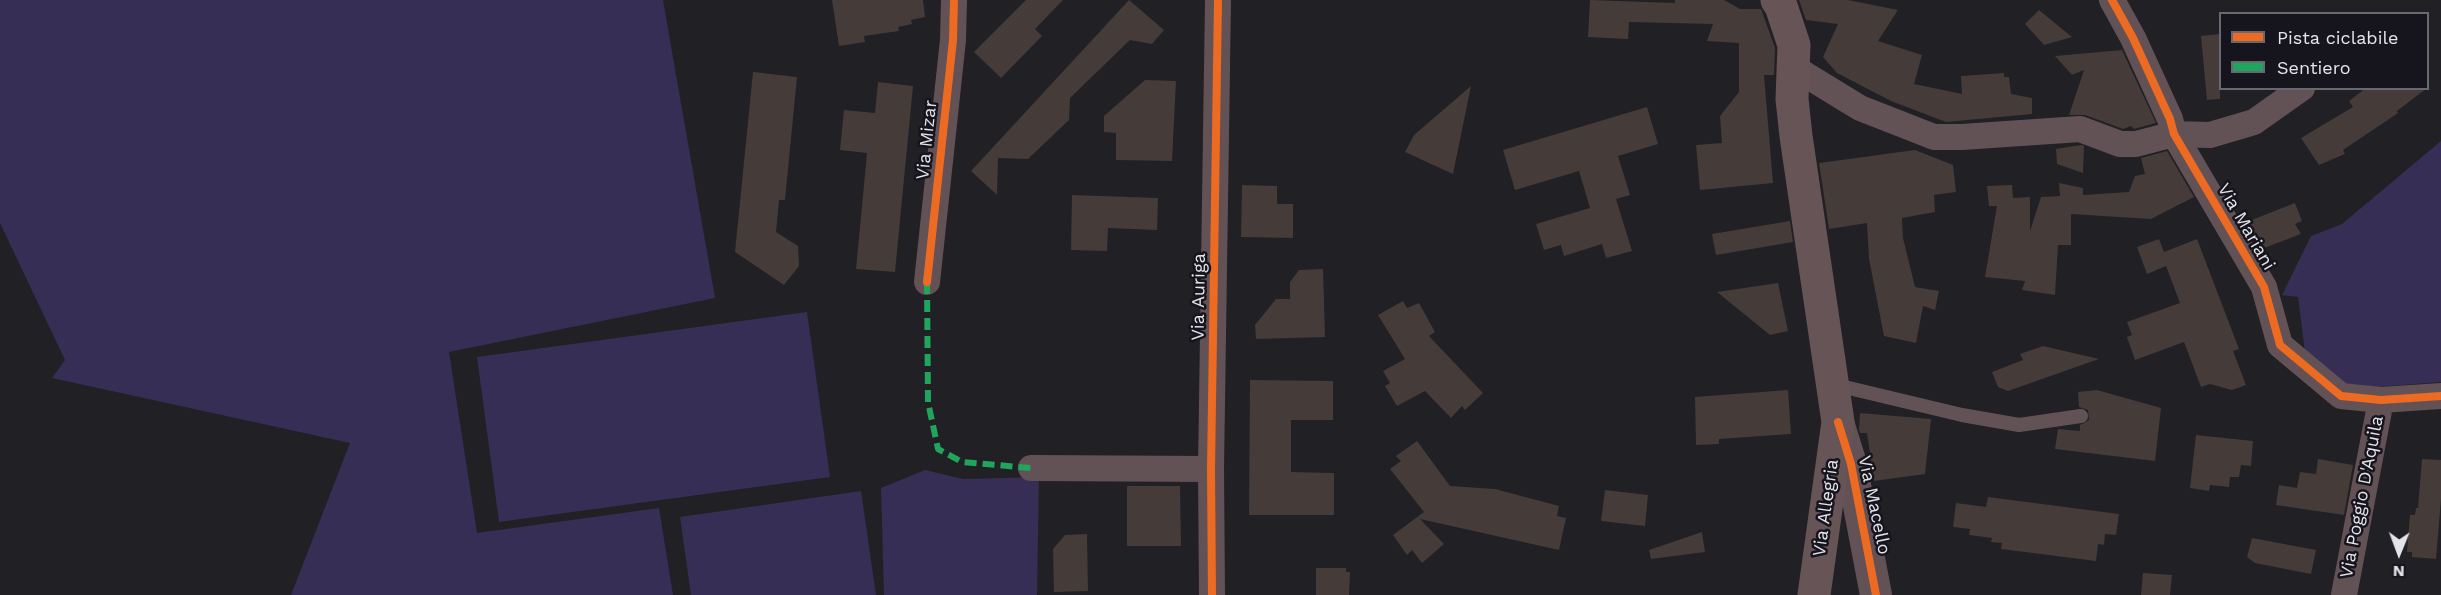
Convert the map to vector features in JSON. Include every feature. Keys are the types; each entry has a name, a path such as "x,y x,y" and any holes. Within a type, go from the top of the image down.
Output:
{"main road":[{"name":"Via Macello","path":"1779,3 1794,45 1792,99 1796,136 1838,422"},
{"name":"Via Allegria","path":"1814,595 1838,422"}],"street":[{"name":"Via Mizar","path":"927,282 953,40 954,0"},
{"name":"Via Auriga","path":"1212,595 1211,469 1218,0"},
{"name":"Via Mariani","path":"2112,0 2133,38 2170,119 2174,134 2264,287 2280,345 2341,396 2381,400 2441,396"},
{"path":"1793,67 1860,108 1934,137 2080,129 2120,144 2136,144 2174,134 2210,135 2254,122 2299,90"},
{"name":"Via Poggio D'Aquila","path":"2344,595 2381,400"},
{"name":"Via Macello","path":"1838,422 1851,464 1876,595"},
{"path":"1031,468 1211,469"}],"lane":[{"path":"1832,384 1962,415 2019,424 2081,416"}],"shaded area":[{"path":"0,0 663,0 715,298 449,352 477,533 659,508 673,595 291,595 350,443 52,378 65,360 0,223"},
{"path":"2441,141 2441,382 2350,389 2305,352 2298,297 2282,295 2311,236 2342,224"},
{"path":"807,312 830,477 499,522 477,357"},
{"path":"925,470 963,479 1039,477 1037,595 884,595 881,488"},
{"path":"861,491 876,595 691,595 680,517"}],"building":[{"path":"832,0 923,0 925,17 911,20 912,24 898,27 899,31 864,36 865,42 839,46"},
{"path":"1026,0 1063,0 1035,29 1042,36 1001,78 974,52"},
{"path":"1129,0 1164,30 1152,44 1130,40 1070,98 1069,120 1028,159 998,158 997,195 971,171"},
{"path":"1590,0 1675,3 1675,0 1724,0 1740,9 1761,9 1775,48 1774,75 1764,75 1773,183 1700,190 1696,145 1722,143 1720,116 1739,92 1739,43 1707,41 1713,24 1629,22 1628,39 1588,37"},
{"path":"1799,0 1848,0 1898,10 1878,41 1922,55 1914,84 1962,94 1961,76 2004,73 2004,77 2009,77 2011,94 2032,98 2032,114 1946,122 1891,101 1837,73 1823,57 1838,24 1806,20"},
{"path":"2039,10 2072,37 2044,45 2025,24"},
{"path":"2219,34 2220,99 2207,100 2201,36"},
{"path":"2122,50 2156,123 2134,129 2131,126 2123,129 2085,115 2069,115 2084,70 2072,75 2055,56"},
{"path":"753,72 797,77 785,200 779,200 776,232 798,246 799,266 784,285 735,252"},
{"path":"1145,80 1176,81 1172,161 1116,160 1116,133 1104,132 1104,116"},
{"path":"878,82 913,86 895,272 856,269 867,153 840,150 844,110 875,113"},
{"path":"1471,86 1453,174 1405,152 1414,135"},
{"path":"2363,90 2424,90 2397,111 2398,113 2343,150 2345,154 2319,165 2301,138 2353,107 2349,101"},
{"path":"1647,107 1658,144 1618,156 1630,195 1616,199 1632,251 1606,258 1602,244 1564,256 1561,245 1544,250 1536,224 1590,208 1579,171 1515,190 1503,150"},
{"path":"2084,146 2083,173 2057,164 2056,149"},
{"path":"1915,150 1953,165 1956,192 1934,195 1935,212 1902,218 1903,238 1915,287 1939,291 1935,310 1923,306 1916,343 1884,336 1869,259 1867,223 1829,229 1819,163"},
{"path":"2167,151 2194,197 2151,219 2071,214 2071,245 2058,245 2055,295 2022,290 2025,281 1985,277 1997,206 1989,206 1987,186 2012,185 2013,198 2030,197 2030,231 2041,197 2060,196 2059,183 2083,188 2083,195 2129,192 2135,176 2145,174 2141,158"},
{"path":"1242,185 1277,186 1277,204 1293,204 1293,238 1241,237"},
{"path":"1072,195 1158,198 1157,230 1108,228 1107,251 1071,250"},
{"path":"2295,203 2302,221 2295,224 2301,234 2259,250 2244,223"},
{"path":"1790,221 1793,242 1716,255 1712,234"},
{"path":"2159,239 2164,252 2197,239 2239,349 2233,351 2246,385 2232,390 2210,384 2201,387 2184,342 2135,360 2127,337 2132,335 2127,322 2180,303 2166,266 2147,274 2137,247"},
{"path":"1323,269 1325,337 1256,339 1255,325 1276,299 1290,299 1290,282 1299,270"},
{"path":"1778,283 1788,331 1770,335 1717,292"},
{"path":"1403,301 1407,308 1419,303 1435,332 1429,336 1483,393 1465,410 1462,406 1451,418 1425,391 1397,406 1385,386 1390,383 1383,371 1405,359 1378,315"},
{"path":"2043,346 2099,359 2008,391 1998,387 1992,372 2023,360 2020,354"},
{"path":"1250,380 1333,381 1333,420 1291,420 1291,472 1334,473 1334,515 1249,515"},
{"path":"1788,390 1791,434 1719,439 1719,444 1696,445 1695,397"},
{"path":"2097,390 2161,408 2155,461 2055,449 2058,429 2080,431 2080,425 2089,420 2088,410 2079,407 2078,392"},
{"path":"1860,413 1931,419 1925,474 1874,481 1867,433 1860,433 1859,429"},
{"path":"2196,435 2253,441 2251,466 2241,465 2239,477 2230,477 2229,487 2210,485 2209,491 2190,488"},
{"path":"1417,441 1450,486 1495,489 1559,506 1557,516 1566,518 1559,550 1420,519 1444,544 1422,563 1412,550 1407,555 1393,535 1424,512 1390,469 1401,461 1396,456"},
{"path":"2318,459 2353,465 2344,515 2276,505 2279,485 2297,488 2300,472 2316,474"},
{"path":"2422,459 2441,460 2441,499 2436,559 2412,557 2412,552 2407,552 2410,515 2415,515 2416,508 2418,508"},
{"path":"1127,486 1180,486 1181,546 1127,546"},
{"path":"1605,490 1648,495 1645,526 1601,521"},
{"path":"1988,497 2119,514 2116,535 2105,534 2104,545 2098,544 2096,561 2001,549 2002,543 1991,542 1992,538 1969,535 1970,529 1953,527 1956,503 1986,507"},
{"path":"1702,532 1705,552 1651,559 1649,550"},
{"path":"1087,534 1088,591 1054,592 1053,549 1065,535"},
{"path":"2252,538 2316,550 2311,574 2255,563 2247,557"},
{"path":"1316,568 1346,568 1346,572 1350,572 1349,595 1316,595"},
{"path":"2143,573 2172,575 2170,595 2141,595"}],"marked path":[{"path":"927,282 928,402 938,449 962,462 1031,468"}],"cycle path":[{"path":"927,282 953,40 954,0"},
{"path":"1212,595 1211,469 1218,0"},
{"path":"2112,0 2133,38 2170,119 2174,134 2264,287 2280,345 2341,396 2381,400 2441,396"},
{"path":"1838,422 1851,464 1876,595"}]}
